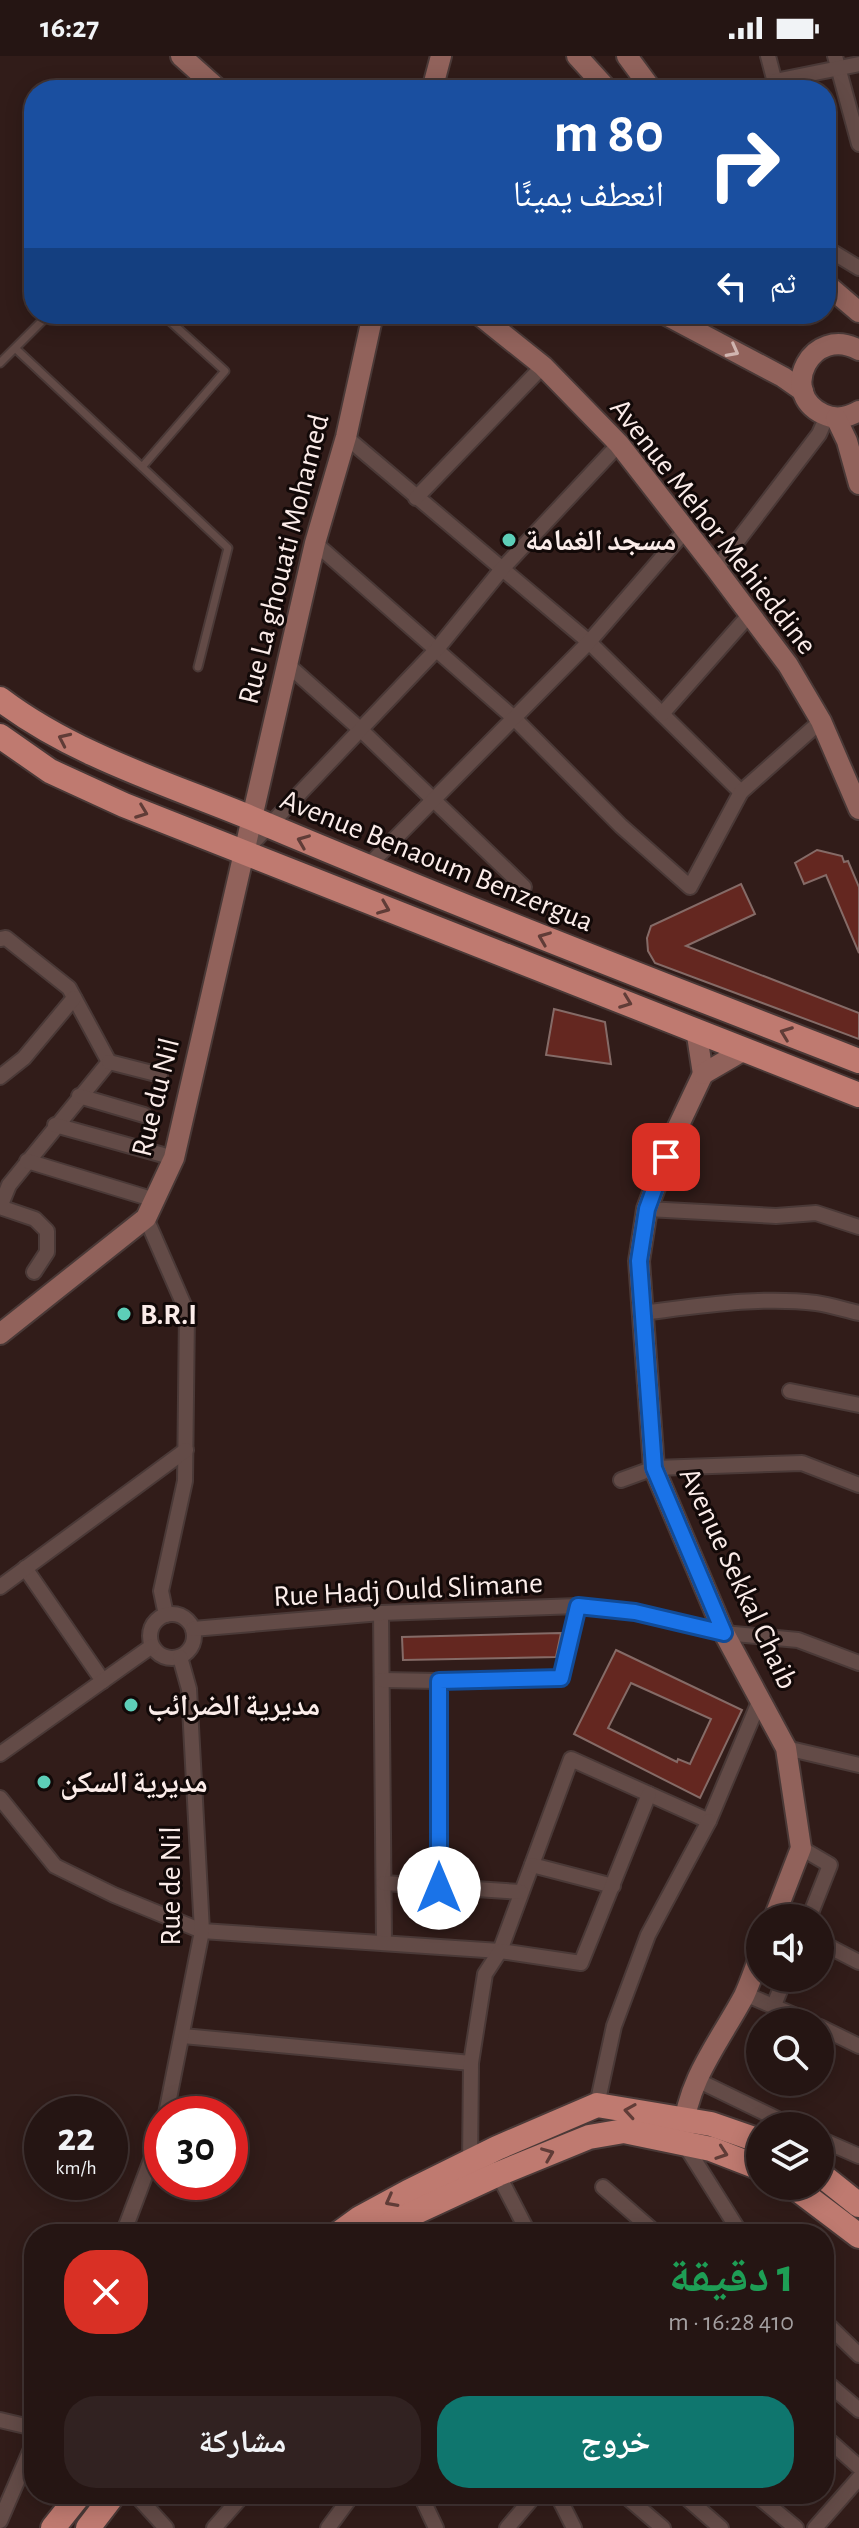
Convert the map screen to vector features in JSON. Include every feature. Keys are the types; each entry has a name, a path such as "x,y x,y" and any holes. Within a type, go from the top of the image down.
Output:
{"main road":[{"name":"Avenue Benaoum Benzergua","path":"0,699 53,734 150,779 859,1061"},
{"name":"Avenue Benaoum Benzergua","path":"0,736 50,771 124,805 859,1095"},
{"path":"397,2224 471,2174 597,2105 684,2130 711,2149 746,2163"},
{"path":"352,2224 471,2174 498,2174 589,2137 624,2131 684,2130 711,2124 746,2136"},
{"path":"834,2185 859,2205"},
{"path":"811,2200 859,2236"},
{"path":"53,2528 72,2504"},
{"path":"88,2528 106,2504"}],"street":[{"path":"181,56 208,80"},
{"path":"435,80 441,56"},
{"path":"577,56 599,80"},
{"path":"627,56 644,80"},
{"path":"641,56 648,80"},
{"path":"768,56 774,80"},
{"path":"837,63 859,144"},
{"path":"792,80 837,63 859,64"},
{"path":"836,254 859,268"},
{"path":"836,292 859,312"},
{"name":"Rue La ghouati Mohamed","path":"244,852 261,823 288,665 315,543 346,437 371,324"},
{"name":"Avenue Mehor Mehieddine","path":"490,324 543,366 619,444 716,569 788,665 821,721 859,809"},
{"path":"683,324 783,377 803,391 812,406 831,417 847,441 859,484"},
{"path":"803,391 803,369 815,352 835,344 858,347"},
{"path":"416,498 543,366"},
{"path":"716,569 831,417 859,411"},
{"path":"346,437 589,642 741,792"},
{"path":"261,823 361,730 437,649 502,569 619,444"},
{"path":"367,867 589,642 685,531"},
{"path":"315,543 514,718 621,826 690,887 741,792 821,721"},
{"path":"662,714 750,614"},
{"path":"288,665 361,730 524,887"},
{"name":"Rue du Nil","path":"0,1334 151,1209 174,1158 244,852"},
{"path":"0,939 6,938 69,988 109,1062 160,1075"},
{"path":"0,1077 24,1058 74,998"},
{"path":"696,1029 703,1074 746,1049"},
{"path":"34,1272 47,1252 47,1231 35,1219 0,1207 4,1186 109,1062"},
{"name":"Avenue Sekkal Chaib","path":"703,1074 676,1131 647,1209 639,1261 654,1468 724,1633 786,1748 801,1848 779,1904"},
{"path":"79,1096 144,1115"},
{"path":"55,1125 174,1158"},
{"path":"27,1161 151,1209 187,1312 185,1481 161,1591 166,1615"},
{"path":"647,1209 776,1216 816,1213 859,1227"},
{"path":"642,1313 728,1302 816,1303 859,1313"},
{"path":"790,1391 859,1405"},
{"path":"0,1587 186,1450"},
{"path":"621,1480 654,1468 802,1463 859,1485"},
{"path":"25,1568 103,1681"},
{"path":"382,1680 561,1678 578,1606"},
{"name":"Rue Hadj Ould Slimane","path":"193,1629 381,1613 578,1606 635,1612 724,1633 798,1640 859,1663"},
{"path":"381,1613 384,1943"},
{"path":"166,1615 184,1618 193,1629 193,1644 180,1657 162,1657 152,1646 152,1625 166,1615"},
{"path":"0,1754 152,1646"},
{"name":"Rue de Nil","path":"170,2096 202,1931 189,1689 180,1657"},
{"path":"439,1681 439,1888"},
{"path":"597,2105 614,2026 648,1935 709,1821 759,1702"},
{"path":"786,1748 859,1765"},
{"path":"471,2174 471,2063 485,1974 500,1951 571,1759 709,1821"},
{"path":"0,1798 55,1866 114,1895 202,1931 500,1951 581,1963 649,1794"},
{"path":"801,1848 830,1865 815,1904"},
{"path":"532,1865 613,1886"},
{"path":"384,1883 521,1892"},
{"path":"834,1949 859,1962"},
{"path":"774,2005 779,1992"},
{"path":"736,2224 684,2130 695,2079 745,1994 780,2008"},
{"path":"834,2034 859,2046"},
{"path":"183,2036 471,2063"},
{"path":"695,2079 763,2112"},
{"path":"834,2145 859,2156"},
{"path":"498,2174 524,2224"},
{"path":"127,2224 144,2179"},
{"path":"603,2187 646,2224"},
{"path":"834,2331 859,2355"},
{"path":"834,2389 859,2410"},
{"path":"0,2420 24,2426"},
{"path":"834,2445 859,2467"},
{"path":"0,2521 24,2465"},
{"path":"815,2528 859,2478"},
{"path":"144,2504 166,2528"},
{"path":"214,2528 235,2504"},
{"path":"328,2528 346,2504"},
{"path":"425,2504 436,2528"},
{"path":"507,2528 527,2504"},
{"path":"562,2504 574,2528"},
{"path":"635,2504 663,2528"},
{"path":"693,2504 721,2528"},
{"path":"767,2504 796,2528"}],"lane":[{"path":"0,363 40,324"},
{"path":"142,467 225,371 173,324"},
{"path":"16,349 228,548 198,667"}],"building":[{"path":"817,850 842,856 844,862 848,861 859,887 859,953 826,875 804,884 795,863"},
{"path":"741,884 755,914 686,946 859,1013 859,1039 655,963 648,951 647,938 651,926"},
{"path":"554,1009 605,1022 611,1064 546,1055"},
{"path":"561,1633 556,1657 403,1660 402,1637"},
{"path":"616,1650 742,1710 700,1798 574,1734","holes":["631,1683 711,1719 690,1764 678,1759 677,1762 608,1728"]}],"place":[{"name":"مسجد الغمامة","path":"509,540"},
{"name":"B.R.I","path":"124,1314"},
{"name":"مديرية الضرائب","path":"131,1705"},
{"name":"مديرية السكن","path":"44,1782"}],"route":[{"path":"439,1888 439,1681 561,1678 578,1606 635,1612 724,1633 654,1468 639,1261 647,1209 666,1157"}]}
